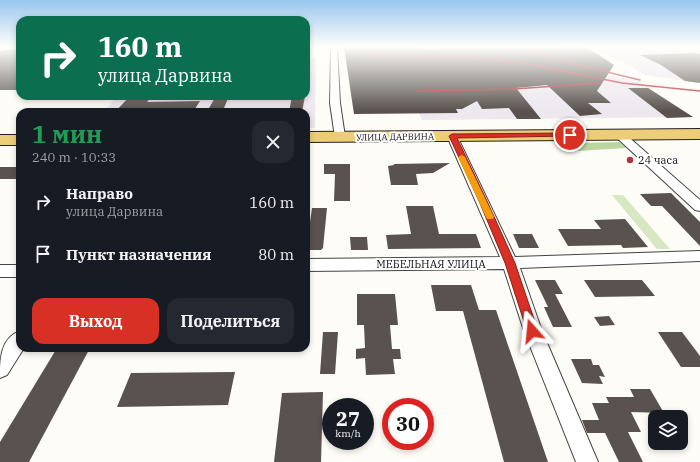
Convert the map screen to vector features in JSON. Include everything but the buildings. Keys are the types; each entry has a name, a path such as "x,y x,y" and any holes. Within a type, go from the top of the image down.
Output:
{"main road":[{"name":"УЛИЦА ДАРВИНА","path":"310,137 700,134"},
{"path":"0,140 16,140"}],"street":[{"path":"334,69 335,103 340,137"},
{"path":"620,135 700,207"},
{"path":"452,136 510,263 532,331 587,462"},
{"name":"МЕБЕЛЬНАЯ УЛИЦА","path":"310,265 510,263 700,256"},
{"path":"0,271 16,271"},
{"path":"0,369 16,345"}],"shaded area":[{"path":"310,69 316,69 315,128 310,128 310,108 107,108 114,100 310,100"},
{"path":"347,69 578,69 639,81 693,117 422,120 419,113 354,114"},
{"path":"634,69 700,69 700,83 645,75"}],"green space":[{"path":"620,142 626,148 578,151 577,143"},
{"path":"612,195 623,195 670,249 657,249"}],"railway":[{"path":"550,69 622,83 700,91"},
{"path":"593,69 640,80"},
{"path":"417,91 514,89 599,83"}],"slow traffic":[{"path":"462,157 490,217"}],"place":[{"name":"24 часа","path":"630,160"}],"route":[{"path":"532,331 510,263 452,136 570,135"}]}
